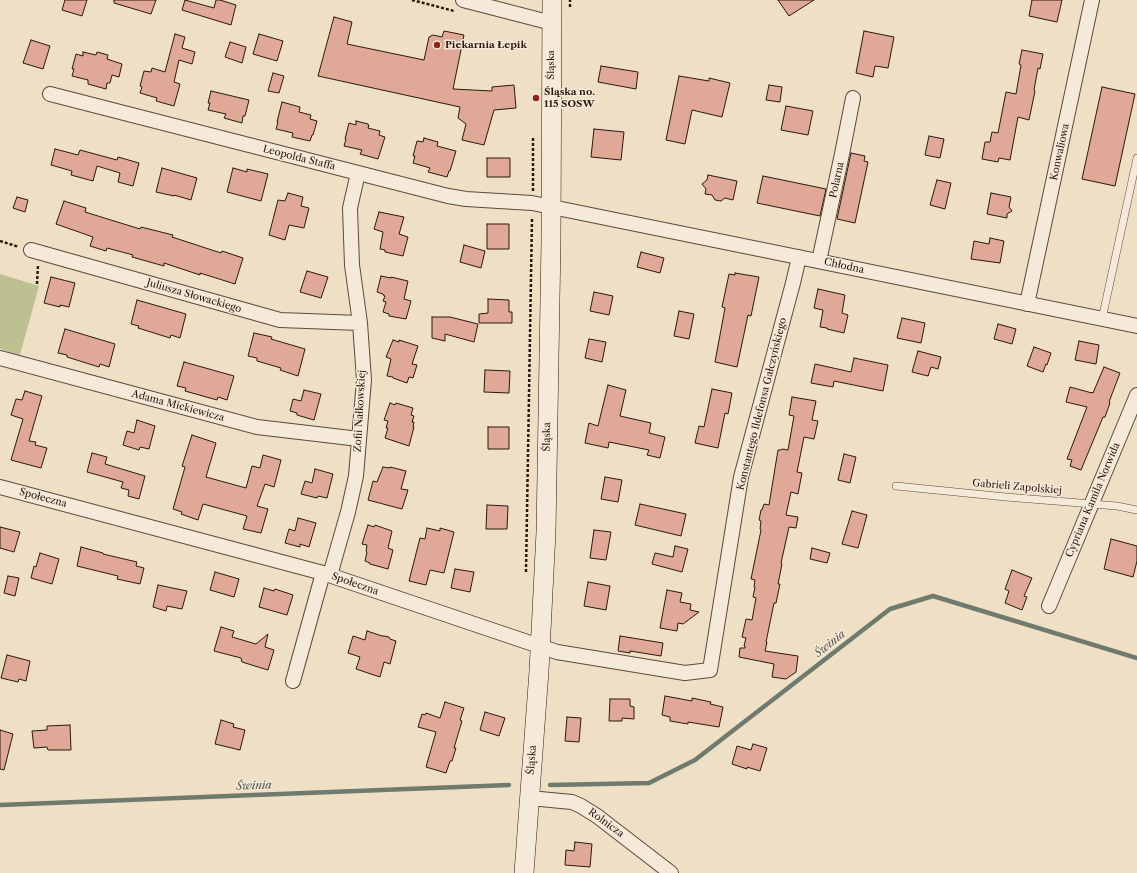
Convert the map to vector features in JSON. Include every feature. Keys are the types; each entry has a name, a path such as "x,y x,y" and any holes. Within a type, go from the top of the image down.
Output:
{"street":[{"path":"463,0 552,23"},
{"name":"Śląska","path":"524,873 540,647 546,532 551,206 552,0"},
{"name":"Konwaliowa","path":"1027,304 1092,0"},
{"name":"Leopolda Staffa","path":"50,94 456,198 528,202 551,206"},
{"name":"Polarna","path":"819,261 853,98"},
{"name":"Zofii Nałkowskiej","path":"293,680 348,512 356,476 364,380 360,323 352,265 350,208 358,173"},
{"name":"Chłodna","path":"551,206 1137,326"},
{"name":"Juliusza Słowackiego","path":"31,250 280,320 360,323"},
{"name":"Konstantego Ildefonsa Gałczyńskiego","path":"710,670 741,477 793,283 798,257"},
{"name":"Adama Mickiewicza","path":"0,358 257,427 359,439"},
{"name":"Cypriana Kamila Norwida","path":"1049,606 1137,395"},
{"name":"Społeczna","path":"0,487 327,574 557,652 685,673 710,670"},
{"name":"Rolnicza","path":"530,798 561,800 572,802 581,806 597,816 671,873"}],"lane":[{"path":"1102,319 1137,158"},
{"name":"Gabrieli Zapolskiej","path":"896,486 1117,506 1137,510"}],"path":[{"path":"0,241 31,250"},
{"path":"526,579 532,241"}],"green space":[{"path":"0,274 39,286 20,355 0,349"}],"building":[{"path":"65,0 87,0 82,16 62,10"},
{"path":"114,0 156,0 151,14 114,3"},
{"path":"185,0 214,8 216,0 236,5 231,25 182,10"},
{"path":"778,0 814,0 789,16"},
{"path":"1032,0 1062,0 1057,22 1029,16"},
{"path":"334,17 352,22 347,44 424,60 429,37 433,35 442,37 444,31 464,35 453,89 492,91 492,87 514,85 516,108 494,110 484,145 462,140 466,124 458,118 460,107 318,76"},
{"path":"864,31 894,37 888,68 875,66 873,77 856,73"},
{"path":"175,34 185,37 182,48 195,52 192,64 179,60 174,82 180,84 174,106 156,101 157,98 140,93 142,87 140,86 144,71 151,72 152,68 165,72"},
{"path":"259,34 283,41 277,61 253,54"},
{"path":"31,40 50,46 43,69 23,63"},
{"path":"230,42 246,47 242,63 225,57"},
{"path":"1022,50 1043,54 1040,69 1038,68 1029,120 1018,117 1010,160 999,158 998,162 982,159 985,142 990,142 992,132 998,133 1006,92 1016,94"},
{"path":"83,52 96,55 97,52 108,55 107,59 122,64 119,77 112,75 110,83 107,83 106,89 88,84 88,80 72,76 74,69 72,69 76,54 83,56"},
{"path":"601,66 638,72 636,89 598,82"},
{"path":"273,73 284,76 279,93 268,91"},
{"path":"679,76 709,81 709,78 730,83 722,117 692,110 685,144 666,140"},
{"path":"769,85 782,87 780,102 766,100"},
{"path":"1102,87 1135,94 1115,186 1082,179"},
{"path":"211,91 249,100 242,123 224,118 226,114 208,110"},
{"path":"282,102 300,107 299,112 311,115 310,119 317,121 310,141 292,137 293,133 276,129"},
{"path":"786,106 813,111 808,135 781,130"},
{"path":"356,121 368,124 368,128 380,131 379,135 385,137 378,159 360,154 362,150 344,146 349,123 356,125"},
{"path":"594,129 624,132 621,160 591,157"},
{"path":"929,136 944,139 940,158 925,155"},
{"path":"424,138 438,142 437,146 456,151 447,177 428,172 430,168 413,163 415,156 413,156 417,141 423,142"},
{"path":"55,149 78,155 80,150 117,160 118,157 139,163 133,186 118,182 120,173 97,166 93,181 71,175 72,171 51,165"},
{"path":"851,153 865,156 864,161 868,162 855,223 837,219"},
{"path":"487,158 510,158 510,177 487,177"},
{"path":"162,168 197,178 191,200 156,192"},
{"path":"233,168 247,172 247,169 268,174 261,201 227,192"},
{"path":"708,175 737,181 733,200 725,198 721,201 715,200 712,195 705,194 706,189 702,184 707,180"},
{"path":"763,176 826,189 820,216 757,203"},
{"path":"937,180 951,183 945,209 930,205"},
{"path":"288,193 303,197 301,206 309,208 304,228 289,225 285,240 269,235 278,200 285,201"},
{"path":"991,193 1011,197 1009,207 1012,211 1007,214 1007,218 987,214"},
{"path":"17,197 28,200 25,212 13,208"},
{"path":"64,201 86,208 85,212 140,229 141,227 173,235 172,237 221,253 222,251 243,258 235,284 200,273 200,275 164,263 164,266 132,257 133,255 107,248 106,251 90,246 93,237 56,224"},
{"path":"379,212 404,217 399,234 408,237 403,256 385,252 385,250 380,249 383,232 374,229"},
{"path":"487,224 509,224 509,249 487,249"},
{"path":"990,238 1004,241 1000,263 971,259 974,241 989,244"},
{"path":"464,245 485,251 481,268 460,262"},
{"path":"641,252 664,258 660,273 637,267"},
{"path":"307,271 328,277 321,298 300,292"},
{"path":"735,273 759,277 751,316 748,315 737,367 715,362 725,308 722,307 729,274 735,275"},
{"path":"381,276 408,281 404,299 411,301 406,319 389,316 389,314 383,312 386,302 383,301 385,296 377,292"},
{"path":"51,277 75,283 69,307 60,305 60,307 44,303"},
{"path":"818,289 845,295 842,313 848,315 844,333 820,327 823,310 814,308"},
{"path":"594,292 613,296 609,315 590,311"},
{"path":"488,299 509,300 509,312 512,312 512,323 479,323 479,314 488,313"},
{"path":"137,300 186,314 180,338 171,335 170,338 138,328 139,326 131,324"},
{"path":"679,311 694,314 689,339 674,336"},
{"path":"432,317 450,317 478,324 474,342 445,334 445,341 432,338"},
{"path":"902,318 925,323 921,343 897,338"},
{"path":"998,324 1016,329 1012,344 994,339"},
{"path":"65,329 115,344 109,367 100,364 99,367 58,353"},
{"path":"254,333 272,337 271,339 305,349 298,376 280,370 281,368 257,361 257,358 248,356"},
{"path":"589,339 606,342 602,362 585,358"},
{"path":"393,340 399,342 399,340 418,346 412,364 417,365 413,378 409,377 407,383 387,376 391,359 386,357"},
{"path":"1079,341 1099,345 1096,364 1075,360"},
{"path":"1034,347 1051,353 1043,372 1027,366"},
{"path":"918,351 941,357 938,369 931,367 928,376 912,372"},
{"path":"854,358 888,365 883,391 834,381 833,387 811,383 815,364 851,372"},
{"path":"184,362 234,376 227,400 218,397 217,400 185,391 186,388 177,386"},
{"path":"1104,367 1120,373 1105,417 1103,417 1081,470 1070,466 1072,460 1067,459 1087,407 1066,402 1070,387 1093,393"},
{"path":"485,370 510,371 509,393 484,392"},
{"path":"608,385 626,390 620,416 651,423 649,433 665,437 660,458 647,455 649,450 609,442 608,448 585,443 589,423 598,426"},
{"path":"712,389 732,393 728,414 725,413 718,448 695,443 699,426 704,427"},
{"path":"304,390 321,394 314,420 297,415 297,413 290,411 293,399 301,401"},
{"path":"25,391 42,396 29,441 36,442 35,445 47,448 41,468 11,460 23,419 11,415 16,399 22,400"},
{"path":"792,397 816,401 812,420 818,421 814,439 804,437 797,472 802,473 798,494 791,492 786,515 798,517 796,528 789,527 781,563 778,584 780,584 776,603 774,603 766,642 765,651 798,656 796,672 786,679 772,677 774,664 739,657 740,648 745,648 746,638 742,637 746,619 752,620 756,598 753,597 755,580 751,579 761,530 761,521 759,520 761,510 764,504 769,505 778,450 788,450 794,416 789,415"},
{"path":"390,403 395,405 396,403 413,408 411,415 414,416 412,422 414,422 414,427 409,446 385,438 388,428 386,428 388,421 384,420"},
{"path":"137,420 155,426 149,449 140,447 139,450 123,445 127,431 134,433"},
{"path":"488,427 509,427 509,449 488,449"},
{"path":"192,435 216,443 206,477 246,488 252,466 260,468 263,455 281,460 274,487 265,484 257,506 268,509 261,533 243,529 247,516 203,504 198,520 181,514 182,512 173,509 185,467 182,466"},
{"path":"92,453 107,457 105,464 145,476 139,499 128,496 129,490 121,488 123,482 87,472"},
{"path":"844,454 856,457 850,483 838,480"},
{"path":"383,467 406,471 401,489 408,490 402,509 368,500 373,481 377,482"},
{"path":"315,469 333,474 327,498 318,496 317,498 301,494 305,481 312,483"},
{"path":"605,477 622,480 618,502 601,499"},
{"path":"640,504 686,514 681,536 635,525"},
{"path":"487,505 508,506 507,529 486,529"},
{"path":"852,511 867,515 858,548 842,544"},
{"path":"298,518 316,523 309,547 300,544 300,547 285,543 289,529 295,531"},
{"path":"368,525 374,527 375,525 392,531 388,548 393,550 388,569 365,561 367,545 362,544"},
{"path":"0,527 20,532 14,552 0,548"},
{"path":"427,528 440,531 440,528 454,532 444,573 430,570 426,585 409,581 420,538 425,539"},
{"path":"594,530 611,532 606,560 590,558"},
{"path":"1111,539 1137,546 1137,561 1133,577 1104,569"},
{"path":"675,546 688,549 682,572 652,564 655,553 673,557"},
{"path":"81,547 137,562 136,566 144,568 140,584 117,579 118,576 77,566"},
{"path":"812,548 830,553 827,563 810,559"},
{"path":"40,553 59,559 52,584 31,578 34,566 36,567"},
{"path":"455,569 474,572 470,592 451,588"},
{"path":"1012,570 1032,578 1024,596 1027,597 1022,610 1005,603 1009,591 1005,589"},
{"path":"215,572 239,579 234,597 210,590"},
{"path":"8,576 19,578 15,596 4,593"},
{"path":"588,582 610,586 606,610 584,606"},
{"path":"158,585 187,591 182,609 167,606 166,611 153,607"},
{"path":"264,588 274,591 275,589 293,595 287,615 259,607"},
{"path":"667,590 682,593 680,602 691,604 690,610 699,612 683,624 678,623 677,631 660,628"},
{"path":"221,627 234,631 232,637 256,644 268,634 265,647 274,650 268,670 242,662 241,658 214,651"},
{"path":"367,631 389,637 390,639 396,641 390,664 384,662 380,677 356,669 360,657 348,653 353,636 365,640"},
{"path":"620,636 663,643 661,656 630,651 630,653 618,651"},
{"path":"7,655 30,661 26,681 19,679 18,682 1,678"},
{"path":"665,696 692,701 692,698 711,702 710,704 723,707 719,727 670,721 670,717 662,715"},
{"path":"610,699 630,699 630,706 634,707 634,719 622,718 622,721 609,721"},
{"path":"445,702 464,708 460,720 462,721 454,748 456,748 446,773 426,767 436,732 418,727 422,714 425,715 426,713 440,718"},
{"path":"485,712 505,718 499,736 480,730"},
{"path":"567,717 581,718 579,742 565,741"},
{"path":"221,720 234,724 233,727 245,730 240,750 215,744"},
{"path":"70,725 71,750 48,750 47,747 34,748 32,731 47,730 47,726"},
{"path":"0,730 13,734 4,770 0,769"},
{"path":"753,744 767,748 760,771 747,767 747,769 732,764 737,746 751,750"},
{"path":"575,842 592,844 590,867 565,865 566,850 574,851"}],"waterway":[{"name":"Świnia","path":"550,785 649,783 695,760 890,609 933,596 1137,658"},
{"name":"Świnia","path":"0,805 509,785"}],"place":[{"name":"Piekarnia Łepik","path":"437,45"},
{"name":"Śląska no. 115 SOSW","path":"536,98"}]}
